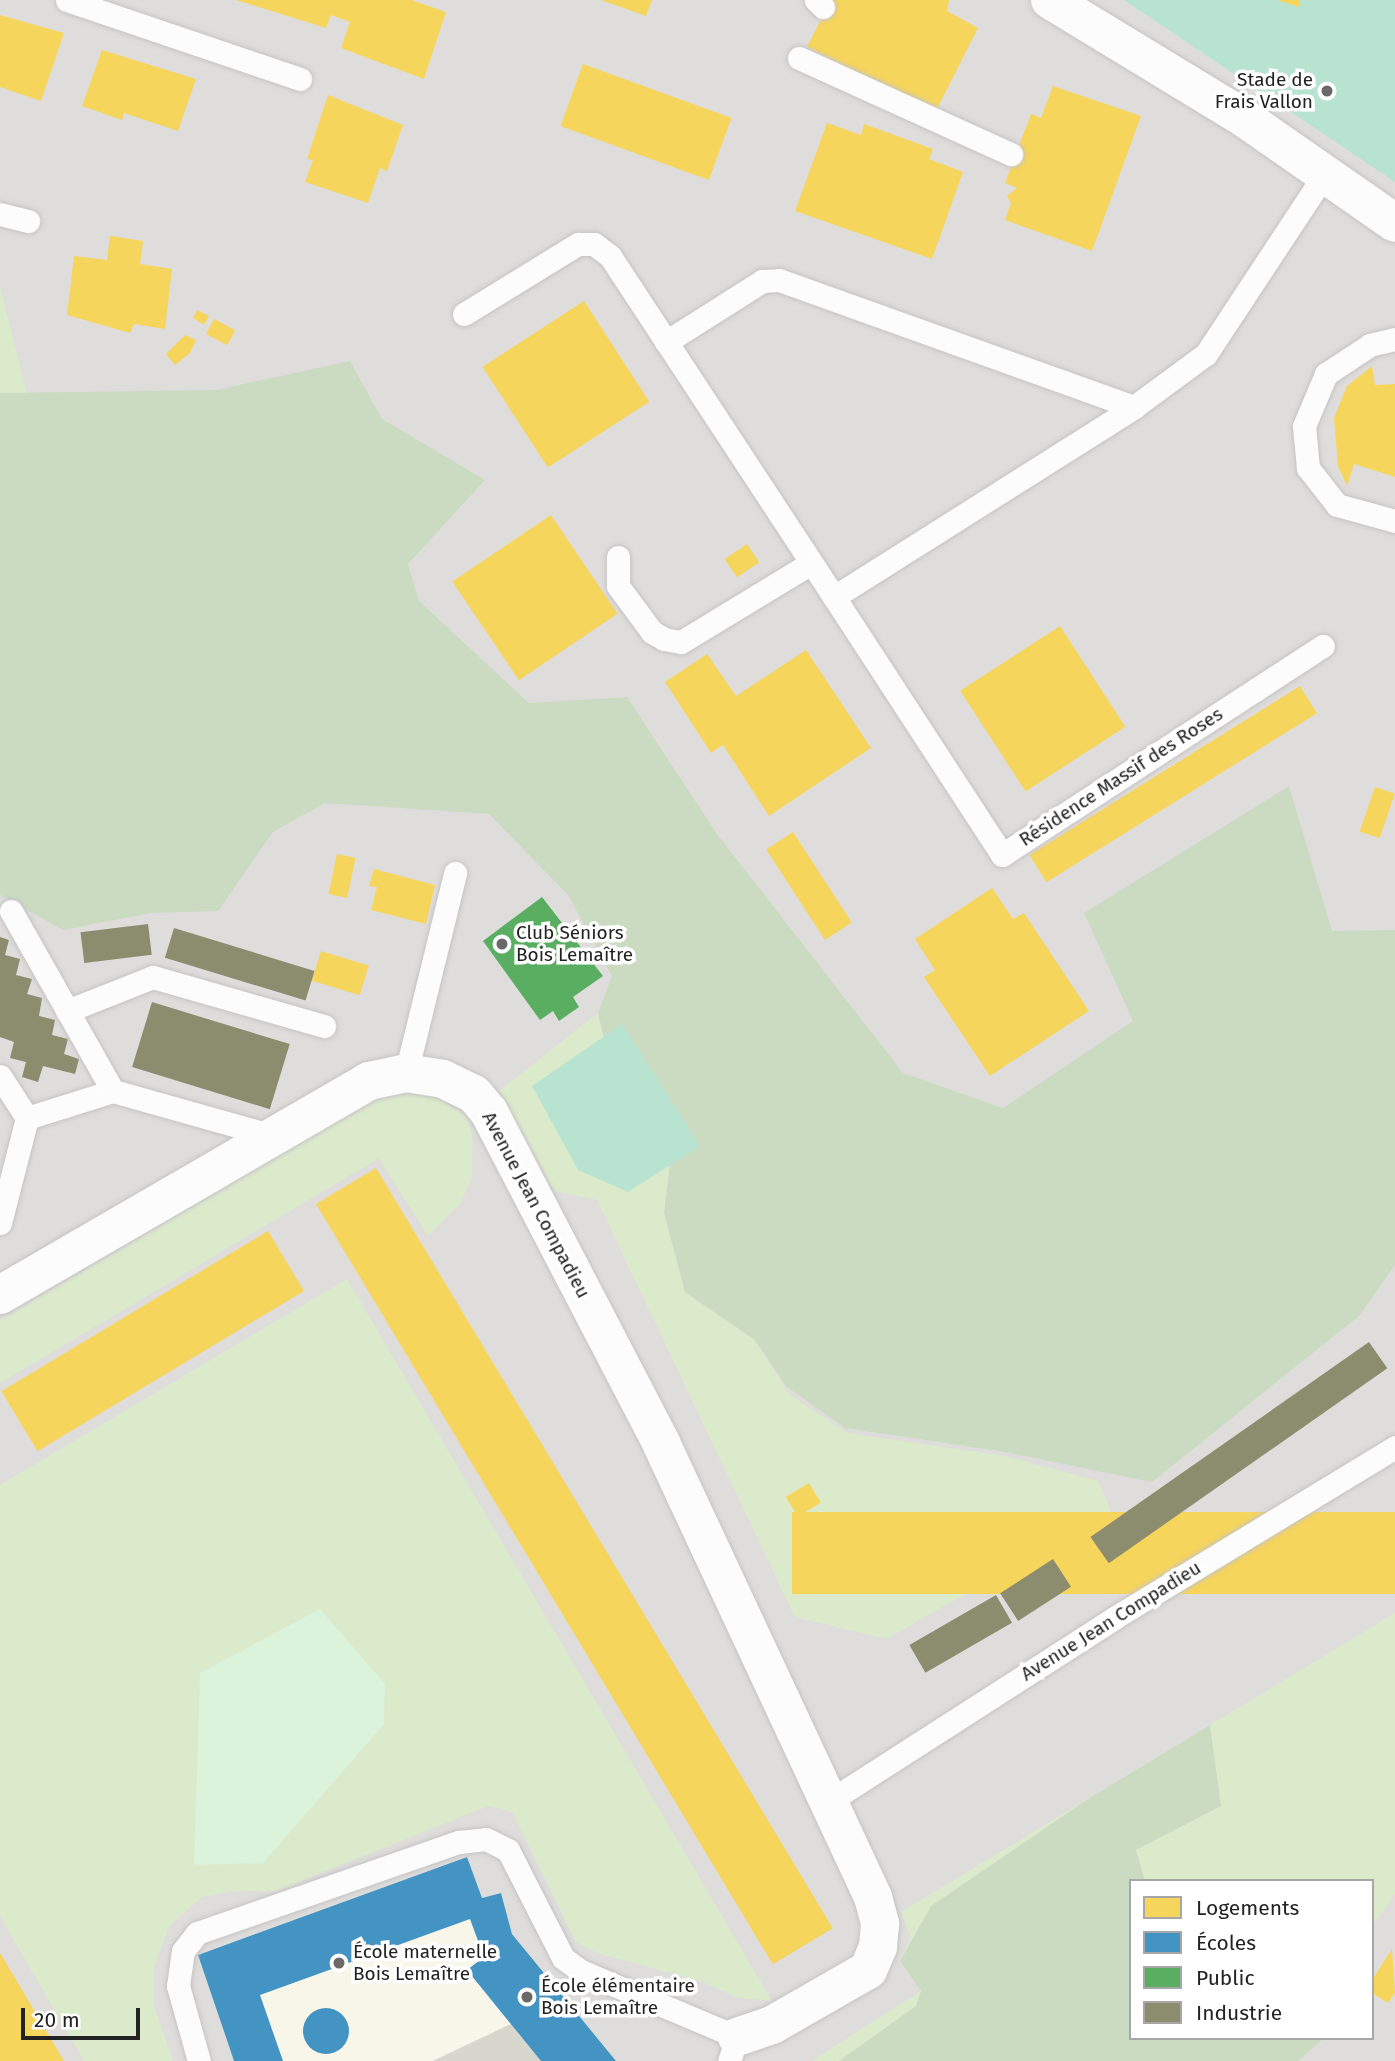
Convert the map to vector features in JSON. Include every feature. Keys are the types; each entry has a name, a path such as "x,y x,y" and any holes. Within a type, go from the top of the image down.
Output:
{"street":[{"path":"1050,0 1247,120 1395,223"},
{"name":"Avenue Jean Compadieu","path":"0,1295 277,1137 369,1081 406,1073 453,1084 474,1094 489,1112 661,1443 831,1800 873,1898 880,1924 878,1947 869,1970 733,2049"}],"lane":[{"path":"67,0 300,79"},
{"path":"799,58 1011,154"},
{"path":"834,597 1134,407 1206,354 1324,175"},
{"path":"0,214 28,221"},
{"name":"Résidence Massif des Roses","path":"464,314 578,244 594,244 610,256 1002,855 1323,646"},
{"path":"666,342 762,281 779,280 1134,407"},
{"path":"1395,339 1370,345 1326,374 1304,426 1308,468 1337,505 1395,521"},
{"path":"618,557 618,586 658,636 681,642 811,563"},
{"path":"406,1073 455,873"},
{"path":"11,911 113,1091"},
{"path":"67,1011 153,977 324,1026"},
{"path":"0,1076 27,1118 0,1223"},
{"path":"27,1118 113,1091 277,1137"},
{"name":"Avenue Jean Compadieu","path":"831,1800 1114,1618 1395,1447"},
{"path":"199,2061 178,1986 183,1951 197,1933 459,1842 486,1839 508,1850 563,1958 581,1971 733,2049"}],"shaded area":[{"path":"0,0 1395,0 1395,2061 0,2061"},
{"name":"École maternelle Bois Lemaître","path":"467,1857 482,1898 501,1893 512,1934 616,2061 541,2061 511,2024 433,2061 234,2061 198,1955"},
{"path":"511,2024 541,2061 433,2061"}],"green space":[{"name":"Stade de Frais Vallon","path":"1124,0 1395,0 1395,182"},
{"path":"0,287 27,393 0,393"},
{"path":"350,361 382,419 485,480 408,564 419,601 529,703 627,697 717,834 903,1073 1003,1108 1133,1021 1084,913 1289,786 1332,931 1395,930 1395,1265 1359,1316 1152,1482 1005,1452 845,1428 787,1387 755,1340 685,1292 664,1213 672,1146 614,1081 598,1013 612,976 568,895 489,814 325,803 273,832 218,911 151,913 63,930 0,895 0,393 216,390"},
{"path":"598,1013 614,1081 672,1146 685,1292 755,1340 789,1394 847,1433 1005,1456 1098,1481 1111,1511 886,1639 795,1617 597,1200 554,1191 499,1091"},
{"path":"622,1024 700,1146 628,1192 578,1170 532,1086"},
{"path":"399,1090 437,1097 466,1117 472,1133 472,1177 460,1204 428,1236 379,1158 0,1383 0,1320 381,1094"},
{"path":"347,1279 772,2001 738,1998 703,1982 597,1953 576,1942 512,1812 488,1806 276,1891 234,1891 202,1897 169,1926 154,1967 154,2006 173,2061 84,2061 0,1916 0,1485"},
{"path":"320,1609 385,1684 384,1724 263,1863 194,1865 200,1673"},
{"path":"1395,1613 1395,1894 1374,1924 1374,1879 1129,1879 1129,2040 1279,2061 812,2061 921,1991 900,1961 911,1937 901,1912"},
{"path":"1210,1725 1221,1806 1136,1850 1144,1879 1129,1879 1129,2040 1322,2040 1298,2061 839,2061 916,2006 921,1991 900,1961 931,1906 1088,1799"}],"building: Logements":[{"path":"236,0 411,0 446,12 424,79 341,48 350,22 331,15 326,28"},
{"path":"601,0 652,0 646,16"},
{"path":"831,0 949,0 947,11 978,28 936,111 807,47"},
{"path":"1277,0 1300,0 1299,7"},
{"path":"0,15 64,33 41,101 0,87"},
{"path":"102,50 196,79 178,131 124,113 122,120 82,106"},
{"path":"583,64 731,118 709,180 560,126"},
{"path":"1053,86 1141,116 1092,251 1005,220 1011,203 1007,196 1017,188 1005,183 1031,114 1041,118"},
{"path":"328,95 403,125 387,171 380,168 368,203 305,182 313,160 307,159"},
{"path":"827,123 861,135 864,124 933,149 929,159 963,172 932,259 795,211"},
{"path":"110,236 143,241 140,264 172,269 165,329 134,324 130,333 67,315 74,256 107,260"},
{"path":"584,301 649,402 548,468 483,367"},
{"path":"197,310 209,316 204,325 193,318"},
{"path":"214,319 235,330 227,345 206,334"},
{"path":"185,335 196,340 190,353 175,365 166,354"},
{"path":"1372,366 1375,385 1395,384 1395,477 1354,464 1347,486 1338,466 1334,418 1347,386"},
{"path":"551,515 618,614 519,680 452,582"},
{"path":"747,544 759,562 737,577 725,559"},
{"path":"1060,626 1125,727 1026,791 960,691"},
{"path":"806,650 871,748 769,816 723,745 711,753 665,682 707,654 736,696"},
{"path":"1300,686 1317,713 1046,882 1029,855"},
{"path":"1375,787 1395,794 1380,838 1360,831"},
{"path":"793,832 852,923 825,940 766,849"},
{"path":"337,854 356,858 347,898 328,894"},
{"path":"374,869 435,885 426,924 371,910 377,887 369,886"},
{"path":"992,888 1013,919 1024,913 1089,1011 990,1076 924,977 935,970 915,939"},
{"path":"321,951 369,966 360,995 312,981"},
{"path":"376,1168 833,1928 773,1964 316,1204"},
{"path":"268,1231 304,1291 37,1451 1,1391"},
{"path":"809,1483 821,1503 798,1517 786,1497"},
{"path":"792,1512 1395,1512 1395,1594 792,1594"},
{"path":"1089,1535 1107,1561 1093,1571 1075,1545"},
{"path":"1392,1949 1395,1993 1388,2003 1374,1994 1374,1977"},
{"path":"0,1953 21,1988 64,2061 0,2061"}],"building: Écoles":[{"path":"467,1857 482,1898 501,1893 512,1934 616,2061 541,2061 467,1970 484,1957 470,1919 260,1995 283,2061 234,2061 198,1955"},
{"path":"326,2008 335,2009 342,2015 348,2022 348,2040 342,2047 335,2053 326,2054 317,2053 310,2047 304,2040 303,2031 304,2022 310,2015 317,2009"}],"building: Public":[{"path":"542,897 603,976 573,997 579,1007 559,1021 553,1011 540,1020 483,941"}],"building: Industrie":[{"path":"148,924 152,955 84,963 81,932"},
{"path":"174,928 315,971 306,1001 165,958"},
{"path":"0,937 9,940 5,955 20,959 16,975 32,979 27,994 42,998 39,1016 55,1020 52,1035 68,1039 64,1054 79,1059 75,1074 43,1066 38,1082 22,1077 26,1062 10,1058 14,1042 0,1037"},
{"path":"152,1002 290,1044 270,1109 132,1067"},
{"path":"1369,1342 1387,1368 1109,1563 1090,1537"},
{"path":"1053,1559 1071,1587 1018,1621 1000,1593"},
{"path":"996,1595 1012,1623 925,1673 909,1645"}],"place":[{"name":"Stade de Frais Vallon","path":"1327,91"},
{"name":"Club Séniors Bois Lemaître","path":"502,944"},
{"name":"École maternelle Bois Lemaître","path":"339,1963"},
{"name":"École élémentaire Bois Lemaître","path":"527,1997"}]}
